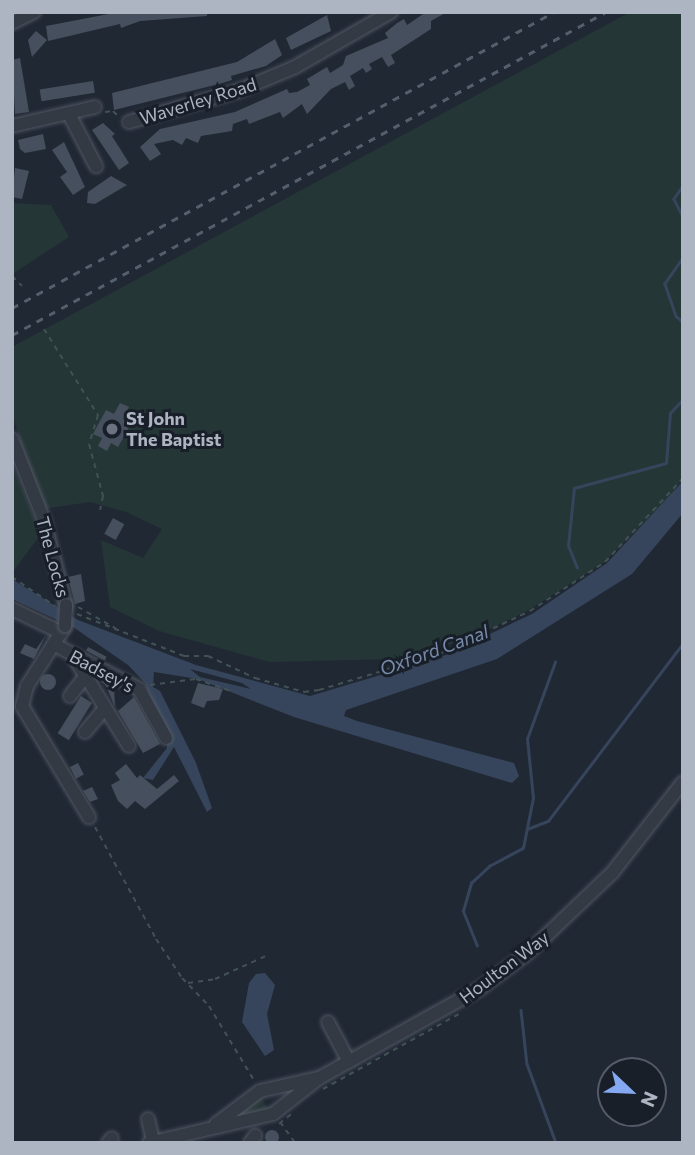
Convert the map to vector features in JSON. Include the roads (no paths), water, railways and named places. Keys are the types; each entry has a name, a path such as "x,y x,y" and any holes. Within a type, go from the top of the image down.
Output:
{"street":[{"name":"Waverley Road","path":"129,122 238,92 295,67 376,16 391,12"},
{"path":"12,23 30,13"},
{"path":"12,126 95,107"},
{"path":"69,114 96,166"},
{"name":"The Locks","path":"12,439 44,520 64,606 63,629"},
{"path":"12,609 63,629 27,686 22,706 89,817"},
{"name":"Badsey's","path":"55,645 139,689 166,738"},
{"path":"72,654 84,678 129,746"},
{"path":"70,696 84,678"},
{"path":"85,732 105,708"},
{"name":"Houlton Way","path":"213,1127 274,1114 319,1078 434,1017 529,952 612,873 683,782"},
{"path":"328,1022 349,1062"},
{"name":"Houlton Way","path":"151,1142 197,1138 260,1091 319,1078"},
{"path":"148,1119 151,1142"}],"water":[{"path":"683,481 683,513 632,574 497,659 346,710 344,716 357,721 514,763 519,776 512,783 294,717 198,679 154,672 153,687 160,691 196,763 212,808 207,812 174,747 153,780 143,778 167,748 167,740 145,683 128,665 73,627 12,599 12,579 78,620 196,665 310,696 441,657 532,614 607,563","holes":["190,669 242,683 251,689 200,677"]},
{"path":"265,973 275,985 267,1014 274,1050 265,1056 242,1022 249,983 256,974"}],"waterway":[{"path":"683,186 674,199 683,217"},
{"path":"683,258 665,284 676,316 683,322"},
{"path":"577,568 568,546 574,488 666,463 670,413 683,399"},
{"path":"527,829 548,821 683,643"},
{"path":"477,946 463,911 471,883 489,866 523,848 533,798 527,739 555,662"},
{"path":"521,1010 527,1064 556,1143"}],"railway":[{"path":"12,308 554,12"},
{"path":"12,335 606,12"}],"place":[{"name":"St John The Baptist","path":"112,429"}],"water label":[{"name":"Oxford Canal","path":"434,650"}]}
